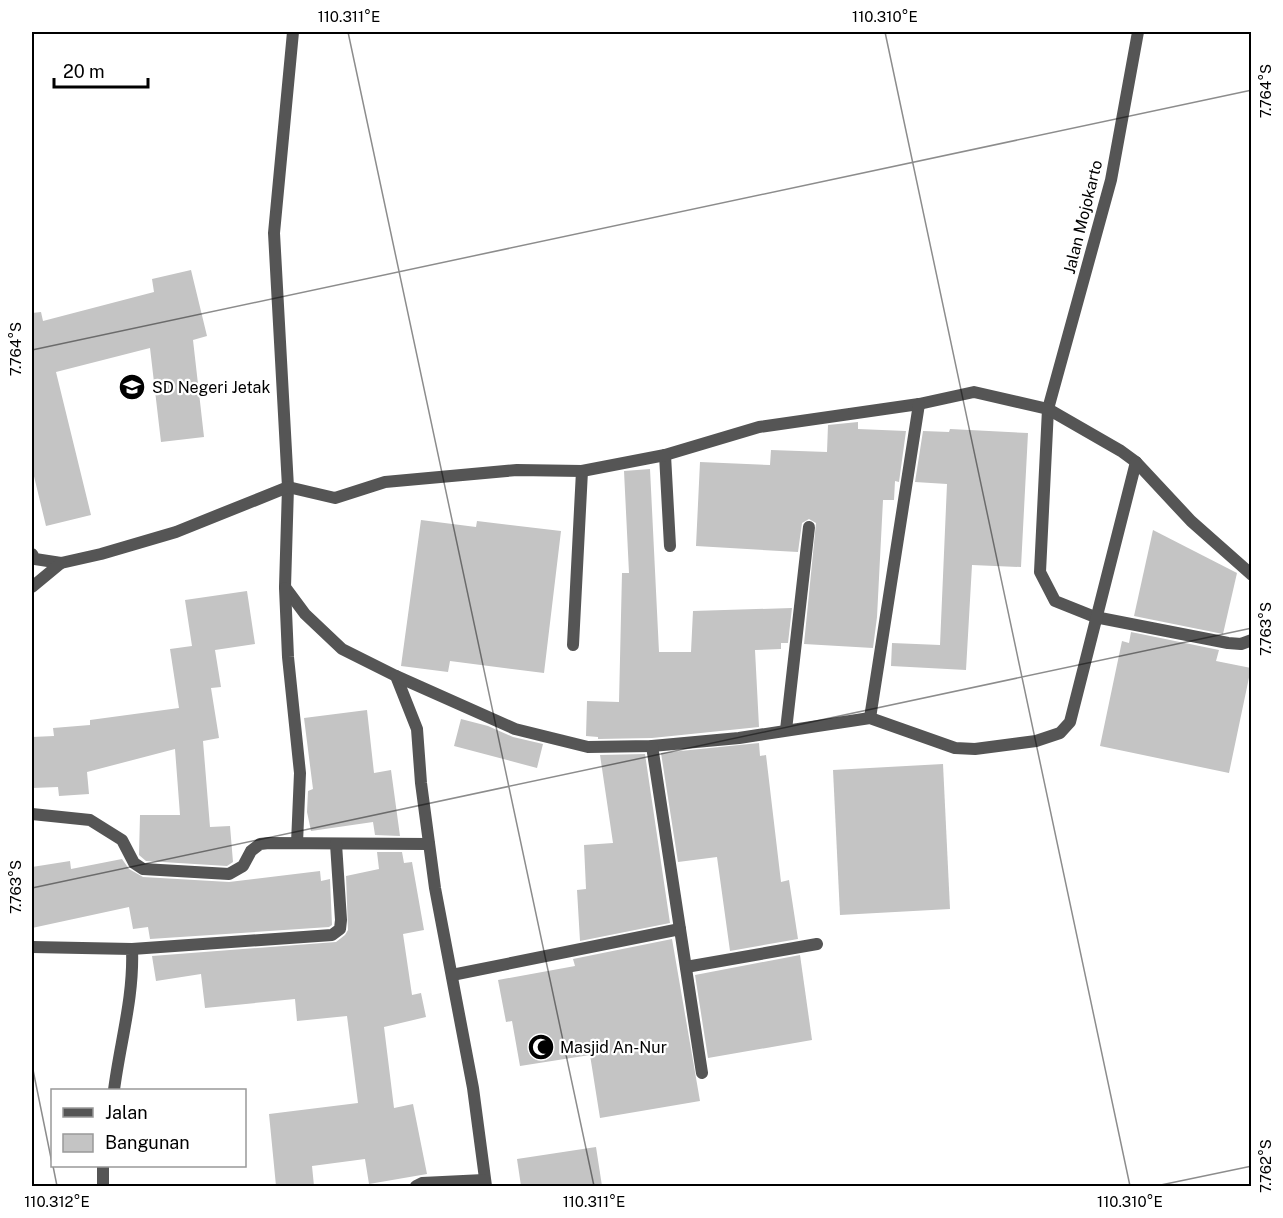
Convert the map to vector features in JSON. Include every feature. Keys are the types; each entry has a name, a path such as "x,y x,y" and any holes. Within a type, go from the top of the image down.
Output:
{"street":[{"path":"293,32 274,233 288,487 285,587 288,657 300,773 297,843"},
{"name":"Jalan Mojokarto","path":"1138,32 1111,180 1048,409 1040,572 1055,601 1095,617 1228,643 1240,644 1251,640"},
{"path":"32,554 35,559 61,563 176,532 288,487 335,498 385,482 517,470 582,471 665,455 759,427 919,404 974,392 1048,409 1121,451 1136,462 1191,521 1251,575"},
{"path":"870,718 919,404"},
{"path":"665,455 670,546"},
{"path":"285,587 305,614 342,649 396,676 515,729 588,747 652,746 739,738 870,718 955,748 965,749 1026,742 1060,733 1070,722 1136,462"},
{"path":"573,645 582,471"},
{"path":"786,730 809,528"},
{"path":"32,587 61,563"},
{"path":"396,676 417,729 435,888 473,1088 485,1183 422,1183 416,1186"},
{"path":"652,746 702,1072"},
{"path":"32,814 90,820 122,840 134,863 143,869 229,874 243,866 251,851 260,844 429,844"},
{"path":"32,947 132,949 332,935 340,929 341,920 336,844"},
{"path":"452,975 680,929"},
{"path":"686,967 817,944"},
{"path":"114,1089 130,1002 133,971 132,949"},
{"path":"103,1167 103,1186"}],"building":[{"path":"191,270 207,336 193,340 204,437 161,442 150,348 56,372 91,515 46,526 32,468 32,313 41,312 43,321 154,292 152,279"},
{"path":"858,422 858,429 906,431 899,482 895,481 894,500 883,500 877,617 873,648 804,644 816,523 809,519 802,523 798,552 696,546 700,462 770,465 771,450 827,452 828,425"},
{"path":"950,429 1028,433 1021,567 972,565 966,670 891,666 892,643 940,645 947,484 915,482 923,431 949,432"},
{"path":"650,469 659,652 691,652 693,611 792,608 788,643 781,643 781,649 755,650 759,727 652,738 598,739 598,737 586,736 587,701 619,702 622,573 629,573 624,471"},
{"path":"421,520 476,527 477,521 561,531 544,673 450,661 448,672 401,666"},
{"path":"1153,530 1237,573 1223,634 1134,616"},
{"path":"247,591 255,644 215,650 221,687 211,688 219,738 203,741 210,827 230,826 233,862 227,866 146,861 139,855 140,815 180,815 175,749 87,772 89,794 59,796 58,787 32,788 32,737 54,736 53,728 90,725 90,720 179,708 170,649 192,646 185,600"},
{"path":"1131,632 1219,650 1216,661 1251,668 1229,773 1100,746 1122,641 1129,643"},
{"path":"367,710 374,773 391,770 400,836 375,835 373,822 311,831 307,812 308,791 313,789 304,718"},
{"path":"461,719 488,726 513,737 543,744 537,768 454,746"},
{"path":"759,743 760,756 766,755 781,882 789,880 798,939 730,951 717,857 678,862 661,753"},
{"path":"645,754 670,923 580,941 577,890 586,889 584,845 613,843 600,755"},
{"path":"943,764 950,909 840,915 833,770"},
{"path":"377,852 402,852 404,863 412,862 424,930 403,934 412,995 421,993 426,1017 384,1027 394,1108 413,1104 427,1174 369,1184 365,1159 312,1166 314,1186 276,1186 269,1114 358,1103 347,1016 297,1021 295,999 205,1008 201,974 156,981 152,956 336,942 348,930 346,876 379,869"},
{"path":"122,859 129,869 143,877 229,882 320,871 321,881 330,879 332,925 150,939 148,927 133,929 129,907 32,928 32,867 70,861 71,869"},
{"path":"672,939 700,1101 600,1118 590,1055 520,1066 512,1021 506,1022 498,980 575,966 573,959"},
{"path":"800,955 812,1040 708,1058 695,975"},
{"path":"596,1147 602,1186 521,1186 517,1159"}],"place":[{"name":"SD Negeri Jetak","path":"132,387"},
{"name":"Masjid An-Nur","path":"541,1047"}]}
